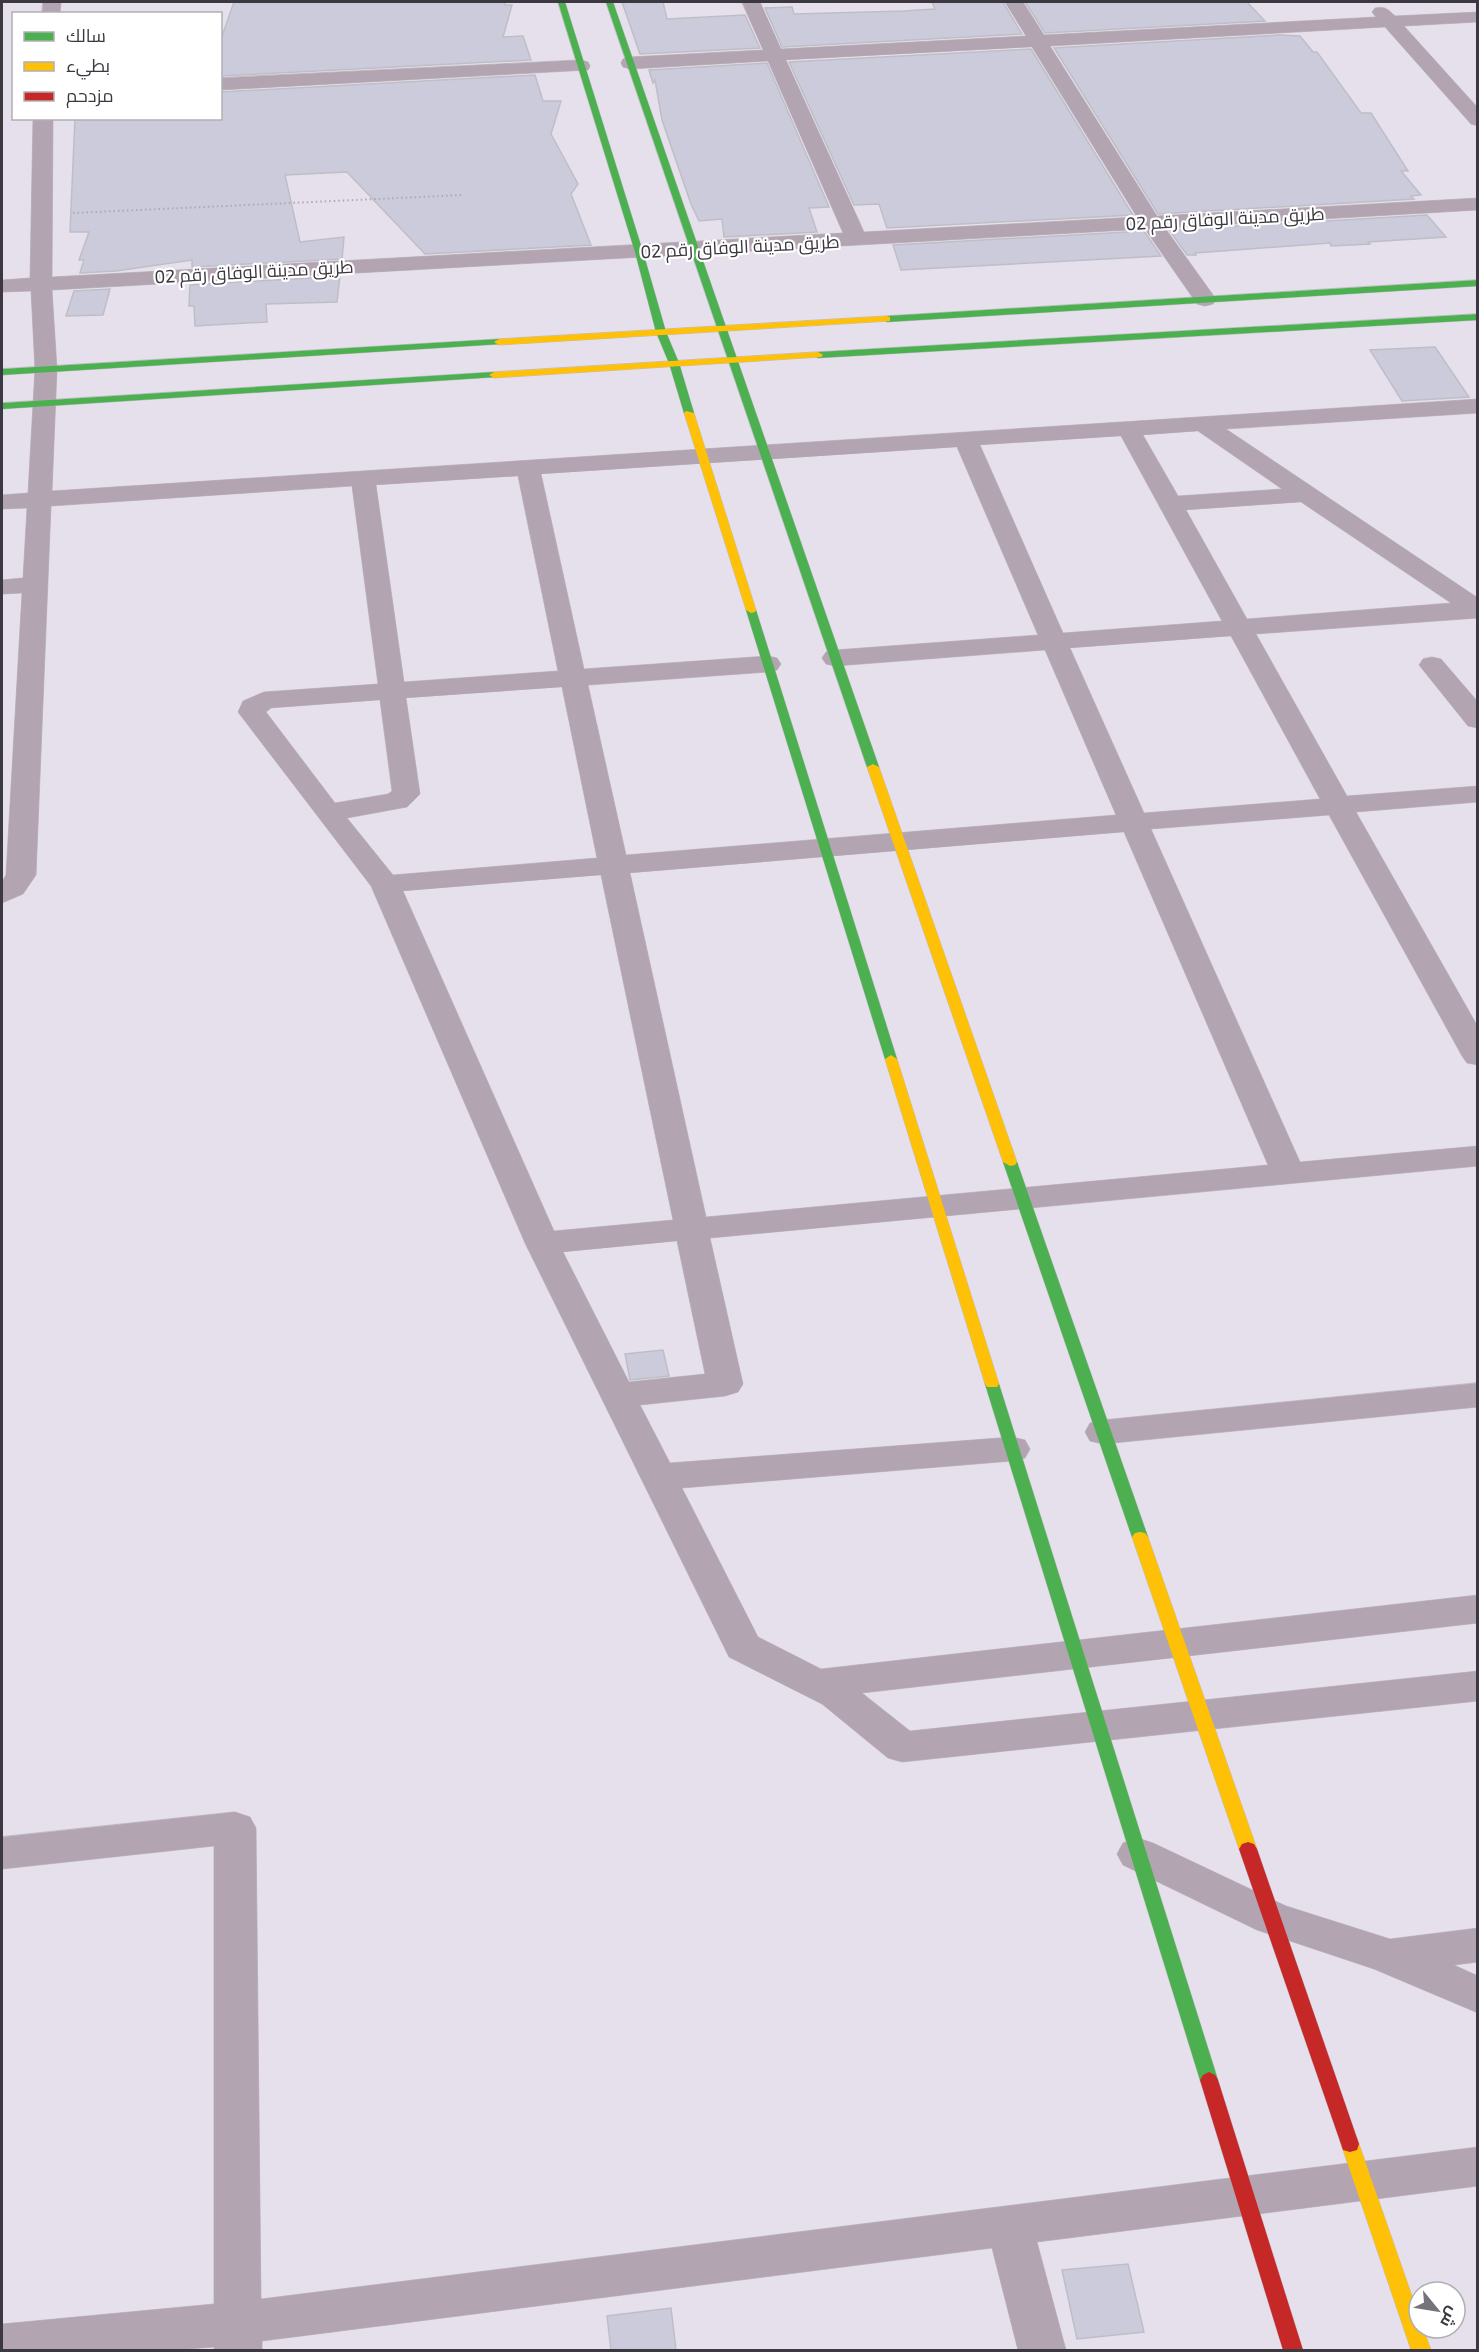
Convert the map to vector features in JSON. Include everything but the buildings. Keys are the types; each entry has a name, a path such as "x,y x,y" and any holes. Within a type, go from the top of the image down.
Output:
{"main road":[{"path":"561,2 639,252 661,332 674,363 1293,2350"},
{"path":"609,2 1421,2350"},
{"path":"2,372 1478,282"},
{"path":"2,406 674,363 1478,317"}],"street":[{"path":"751,2 857,240"},
{"path":"1014,2 1151,223 1205,299"},
{"path":"1371,2 1478,120"},
{"path":"630,63 1478,17"},
{"path":"222,84 581,66"},
{"path":"2,894 13,888 21,875 14,786 36,584 46,369 41,283 43,120"},
{"name":"طريق مدينة الوفاق رقم 02","path":"2,286 1478,204"},
{"path":"2,502 1478,406"},
{"path":"1201,423 1477,610"},
{"path":"1128,428 1478,1056"},
{"path":"965,439 1288,1173"},
{"path":"528,468 725,1384 618,1395"},
{"path":"328,813 397,801 406,794 363,479"},
{"path":"1171,504 1306,494"},
{"path":"2,587 36,584"},
{"path":"836,658 1477,610"},
{"path":"768,664 264,700 252,707 252,712 385,884 542,1243 743,1647 836,1694 902,1747 1478,1686"},
{"path":"1432,666 1478,720"},
{"path":"385,884 1478,794"},
{"path":"542,1243 1478,1156"},
{"path":"1103,1432 1478,1395"},
{"path":"659,1477 1012,1449"},
{"path":"816,1684 1478,1609"},
{"path":"2,1853 235,1828 238,2337"},
{"path":"1138,1854 1272,1918 1389,1956 1478,1995"},
{"path":"1389,1956 1478,1946"},
{"path":"2,2346 238,2337 1009,2225 1478,2166"},
{"path":"1009,2225 1042,2350"}],"path":[{"path":"42,215 463,195"}],"traffic: fast":[{"path":"561,2 639,252 661,332 674,363 689,413"},
{"path":"609,2 873,767"},
{"path":"887,319 1478,283"},
{"path":"818,355 1478,317"},
{"path":"2,372 499,342"},
{"path":"2,406 494,375"},
{"path":"751,610 891,1059"},
{"path":"1010,1162 1140,1537"},
{"path":"992,1384 1209,2080"}],"traffic: slow":[{"path":"499,342 887,319"},
{"path":"494,375 818,355"},
{"path":"689,413 751,610"},
{"path":"873,767 1010,1162"},
{"path":"891,1059 992,1384"},
{"path":"1140,1537 1248,1849"},
{"path":"1350,2144 1421,2350"}],"traffic: jam":[{"path":"1248,1849 1350,2144"},
{"path":"1209,2080 1293,2350"}]}
